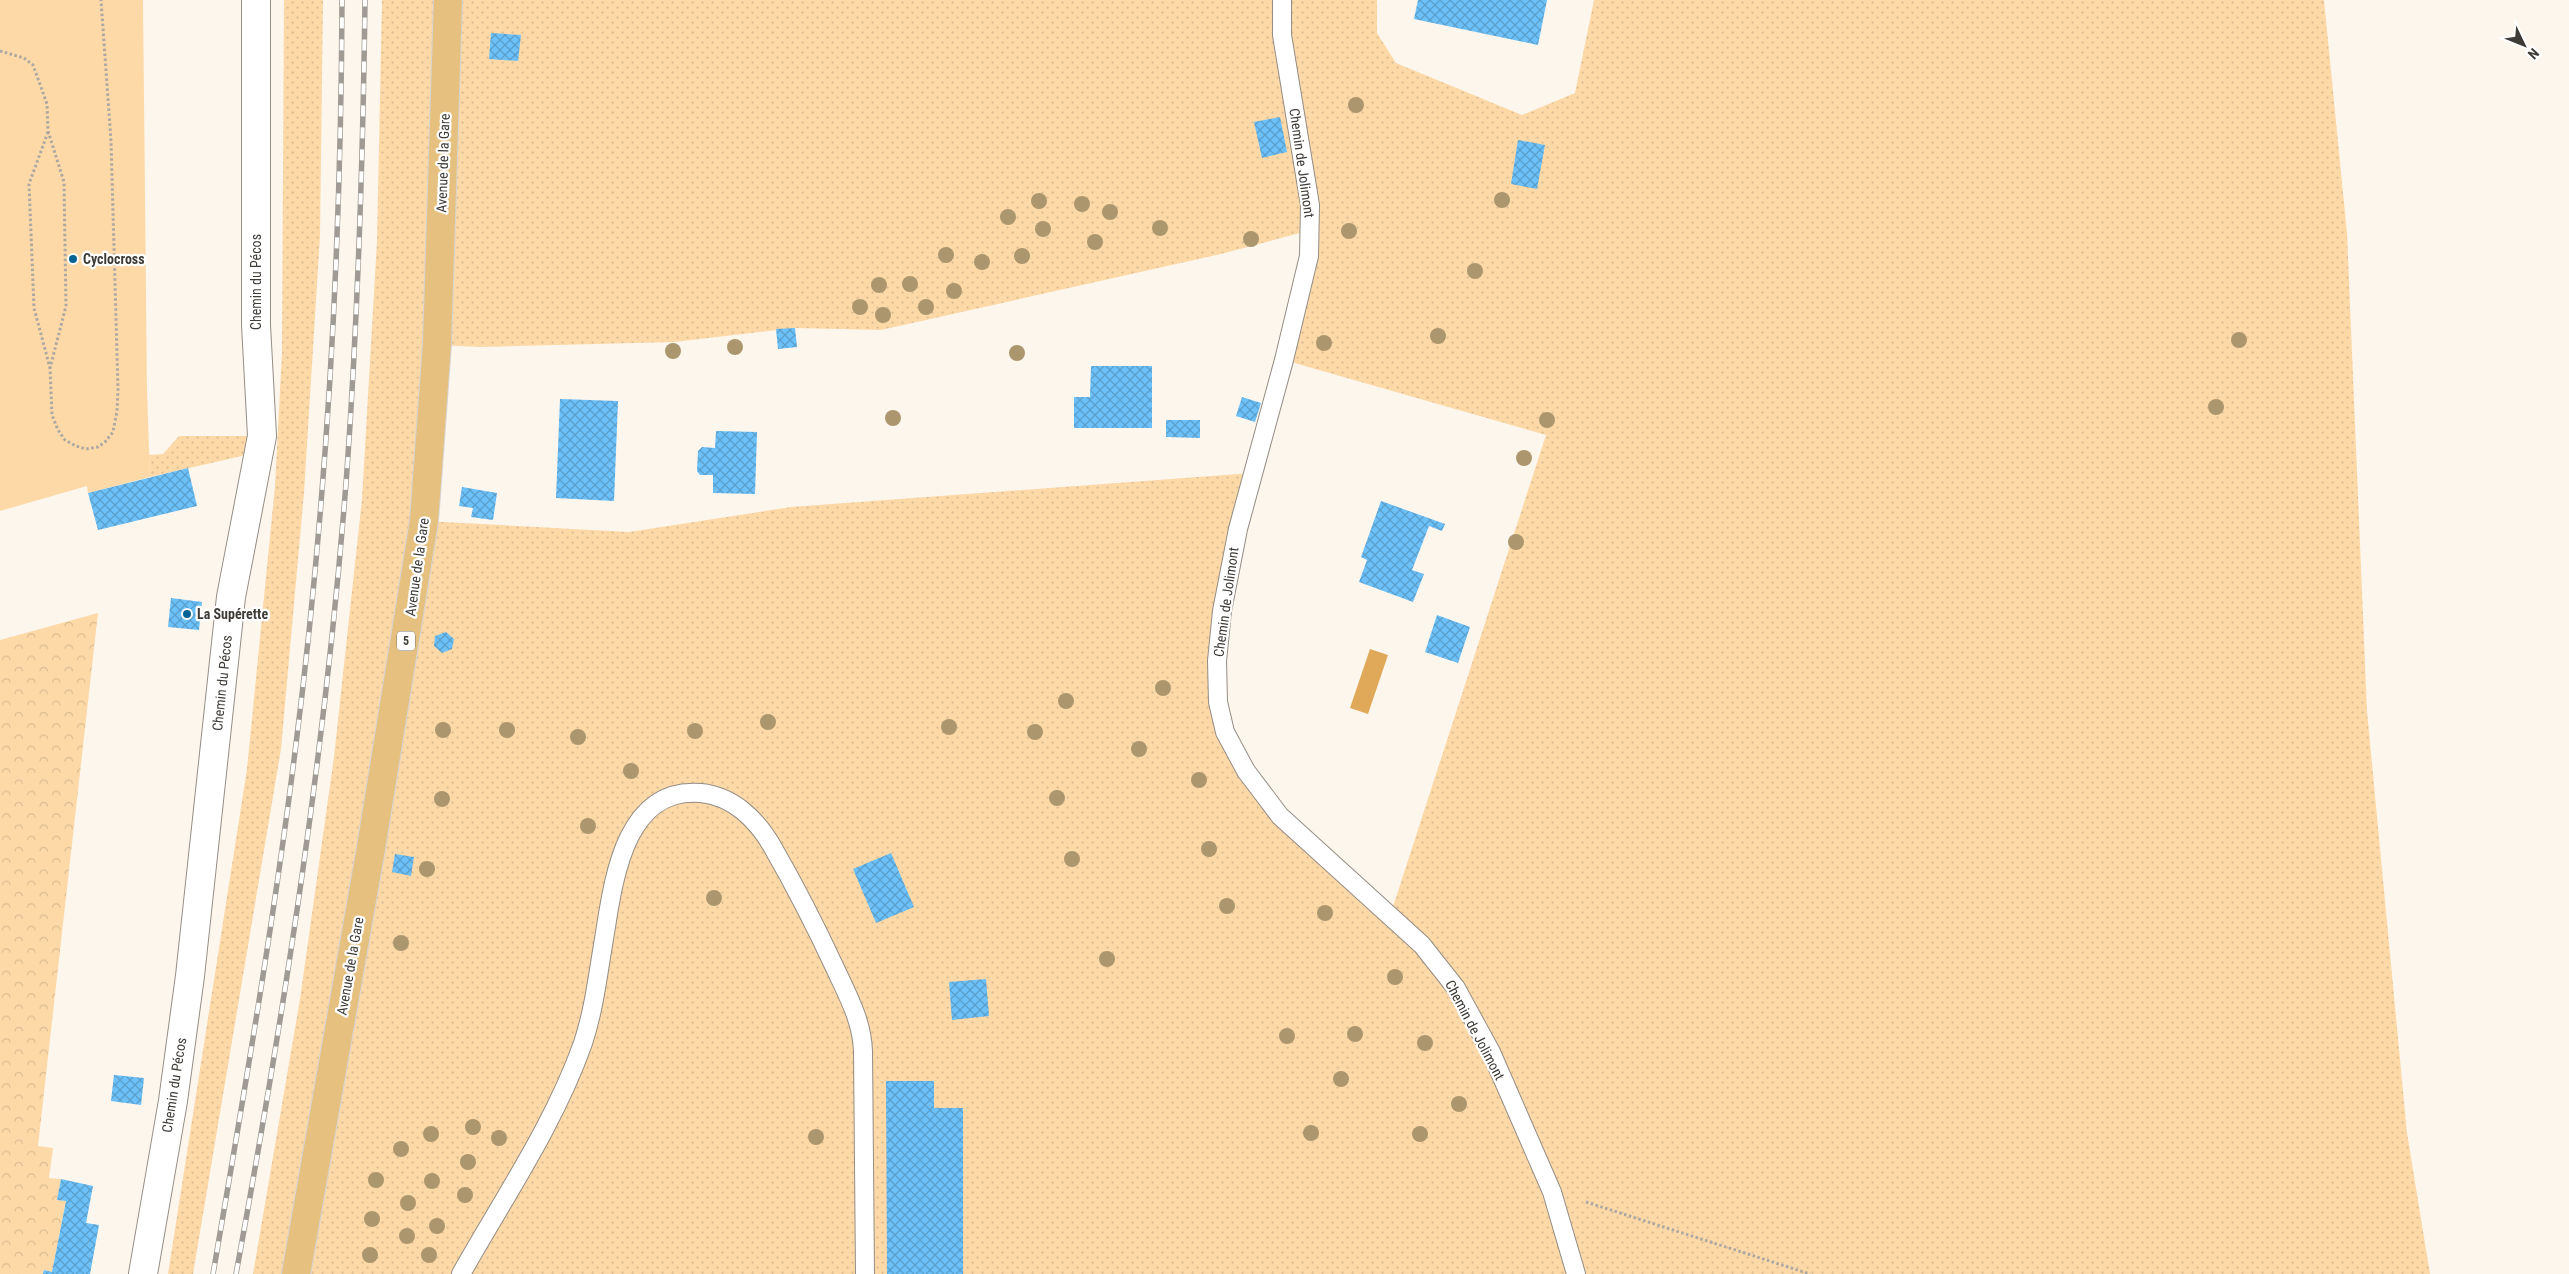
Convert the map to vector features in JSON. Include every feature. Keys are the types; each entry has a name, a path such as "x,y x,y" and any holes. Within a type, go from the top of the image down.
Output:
{"main road":[{"name":"Avenue de la Gare","path":"296,1274 371,848 424,521 436,344 448,0"}],"street":[{"name":"Chemin du Pécos","path":"143,1274 173,1101 190,976 231,597 262,436 256,325 256,0"}],"lane":[{"name":"Chemin de Jolimont","path":"1282,0 1282,35 1310,205 1310,256 1238,529 1222,612 1217,661 1218,702 1223,725 1246,771 1280,816 1422,945 1456,988 1491,1052 1552,1192 1576,1274"},
{"path":"461,1274 556,1106 583,1042 597,981 617,870 630,834 641,819 661,802 678,795 699,793 712,794 732,803 745,812 762,831 823,941 854,1010 862,1034 863,1052 865,1274"}],"path":[{"path":"48,131 29,184 34,308 50,368 52,415 58,430 66,440 86,449 98,447 106,442 113,432 118,411 118,345 111,141 101,0"},
{"path":"0,51 24,58 33,65 48,104 48,131 64,182 66,306 50,368"},
{"path":"1552,1192 1810,1274"}],"green space":[{"name":"Cyclocross","path":"0,0 143,0 147,391 150,477 88,493 87,486 0,511"},
{"path":"284,0 323,0 320,236 304,493 281,749 193,1274 168,1274 247,769 275,486 282,352"},
{"path":"382,0 1377,0 1377,33 1396,63 1522,115 1575,93 1594,0 2324,0 2347,233 2367,711 2407,1133 2430,1274 253,1274 300,999 334,757 362,499 377,241","holes":["1311,230 1284,360 1546,435 1390,916 1246,771 1218,702 1238,529 1252,473 791,507 629,532 424,521 437,345 480,347 674,342 795,328 881,330 1221,254"]},
{"path":"179,436 262,436 259,452 150,477 149,455 163,454"},
{"path":"98,613 38,1146 53,1148 49,1178 61,1179 57,1200 66,1201 52,1272 44,1270 43,1274 0,1274 0,640"}],"shaded area":[{"path":"1370,649 1388,655 1368,714 1350,708"}],"building":[{"path":"1418,0 1547,0 1538,45 1414,19"},
{"path":"491,33 521,35 518,61 489,59"},
{"path":"1280,117 1287,152 1262,158 1254,122"},
{"path":"1518,140 1545,145 1537,189 1511,184"},
{"path":"795,328 797,347 778,349 776,329"},
{"path":"1091,366 1152,366 1152,428 1074,428 1074,397 1090,397"},
{"path":"1242,397 1261,403 1255,422 1236,416"},
{"path":"560,399 618,401 614,501 556,498"},
{"path":"1166,420 1200,420 1200,438 1166,437"},
{"path":"716,431 757,432 755,494 713,493 713,475 700,475 697,471 698,451 702,447 715,448"},
{"path":"188,468 197,506 98,530 88,493"},
{"path":"462,487 497,493 493,520 471,517 473,508 459,506"},
{"path":"1381,501 1445,524 1442,531 1429,526 1412,570 1424,574 1413,602 1359,582 1367,560 1361,557"},
{"path":"171,598 202,602 199,630 168,627"},
{"path":"1437,615 1470,627 1458,663 1425,652"},
{"path":"446,632 454,639 452,649 442,653 434,646 435,636"},
{"path":"891,853 914,907 876,923 853,869"},
{"path":"395,854 414,857 411,876 392,872"},
{"path":"986,979 989,1016 952,1020 949,982"},
{"path":"114,1075 144,1078 141,1105 111,1101"},
{"path":"886,1081 934,1081 934,1108 963,1108 963,1274 887,1274"},
{"path":"61,1179 93,1186 86,1223 99,1225 90,1274 43,1274 44,1270 52,1272 66,1201 57,1200"}],"railway":[{"path":"213,1274 277,883 295,752 316,564 324,470 335,282 339,188 342,0"},
{"path":"236,1274 287,974 316,772 328,672 351,411 361,177 365,0"}],"place":[{"name":"Cyclocross","path":"73,259"},
{"name":"La Supérette","path":"187,614"}]}
